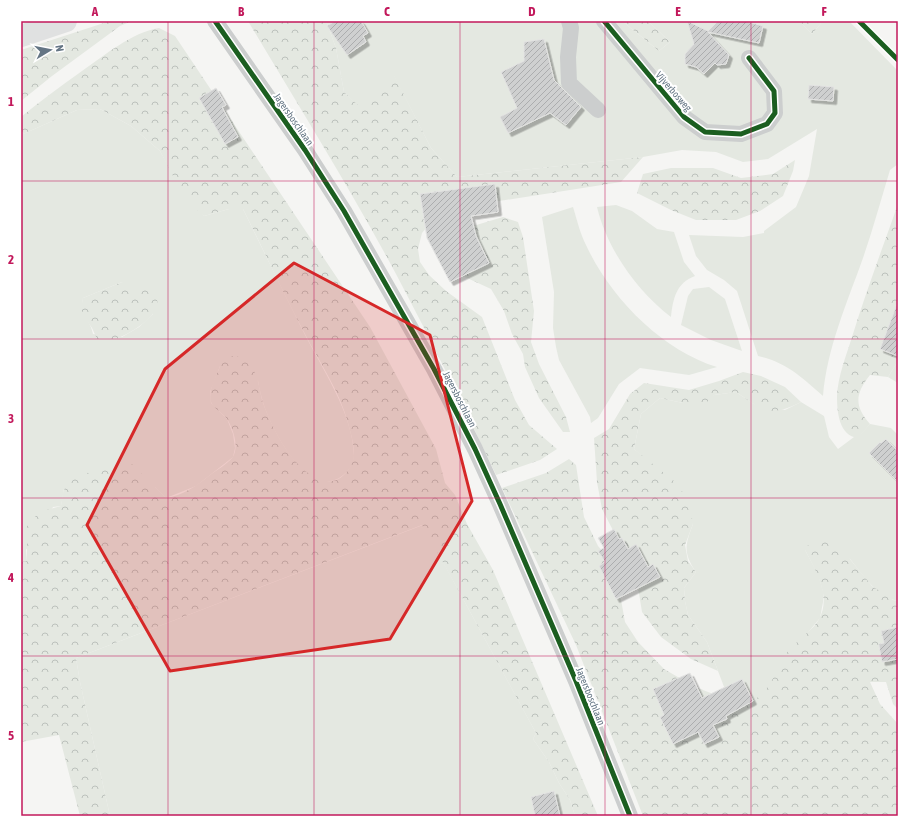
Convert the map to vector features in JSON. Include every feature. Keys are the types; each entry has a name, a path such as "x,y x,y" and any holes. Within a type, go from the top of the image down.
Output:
{"main road":[{"path":"21,36 66,21"}],"street":[{"name":"Jagersboschlaan","path":"215,21 305,150 344,211 434,369 475,449 497,497 576,681 630,816"},
{"path":"569,21 571,28 568,57 569,83 598,110"},
{"name":"Vijverbosweg","path":"604,21 684,117 705,132 741,134 767,124 776,113 774,91 749,58"}],"highlighted area":[{"path":"294,263 430,335 472,501 390,639 170,671 87,525 165,369"}],"green space":[{"path":"110,21 132,21 120,26 52,76 21,101 21,50"},
{"path":"248,21 326,21 336,48 344,92 360,107 394,75 431,148 457,177 643,157 621,182 474,205 432,221 422,233 418,249 420,262 429,275 446,291 482,317 515,400 529,425 557,449 540,460 496,475 435,349 378,242 324,147"},
{"path":"326,21 622,21 659,51 670,42 648,21 799,21 812,34 823,21 849,21 898,71 898,164 890,170 867,247 838,326 825,378 823,396 801,377 786,367 777,362 758,356 737,291 724,280 707,270 696,256 689,235 743,237 764,233 764,231 796,207 809,176 817,129 768,159 743,162 716,152 682,150 643,157 457,177 431,148 394,76 360,108 344,92 336,48"},
{"path":"622,21 648,21 670,42 659,51"},
{"path":"799,21 823,21 812,34"},
{"path":"159,28 175,36 370,327 436,449 445,483 455,495 467,524 493,570 598,816 575,816 570,800 559,783 549,762 533,739 536,733 422,525 76,658 110,816 80,816 59,735 21,742 21,562 27,561 27,526 39,512 61,506 64,490 70,482 77,477 95,471 131,463 166,498 190,490 225,465 234,454 236,444 235,438 227,419 212,404 210,393 214,380 222,364 228,357 232,356 241,358 253,369 267,414 279,438 287,451 305,471 316,478 327,481 339,479 350,467 354,454 352,438 340,400 289,303 243,209 229,209 204,216 195,208 173,176 160,151 131,126 100,109 77,110 21,135 21,117 36,105 119,45 139,34"},
{"path":"100,109 131,126 160,151 174,176 204,216 229,209 243,209 335,392 348,424 352,440 354,459 350,468 342,476 329,481 316,479 304,471 292,458 274,428 263,402 258,381 220,366 210,392 211,403 227,419 233,434 235,448 233,457 196,486 166,498 155,487 64,489 61,506 53,507 26,550 27,561 21,562 21,135 77,110","holes":["122,282 153,314 139,327 122,337 93,334 84,314 82,305 83,298"]},
{"path":"795,160 793,171 783,196 760,211 736,220 696,220 671,210 637,193 643,174 671,168 713,168 741,178 773,174"},
{"path":"898,204 898,361 888,377 870,375 861,388 858,400 859,406 870,424 858,438 847,433 840,422 837,402 839,381 863,304"},
{"path":"616,205 632,211 657,229 674,232 684,262 695,276 684,283 677,292 674,298 671,317 658,307 635,282 625,268 608,238 597,207"},
{"path":"573,207 582,236 596,264 623,302 657,335 696,359 717,367 689,375 640,368 619,384 598,418 591,423 590,417 559,360 553,328 554,292 542,217"},
{"path":"503,217 518,222 523,237 534,311 531,342 539,364 566,417 570,432 563,432 539,398 525,367 523,354 512,334 504,311 491,289 454,272 463,229"},
{"path":"122,282 149,291 157,297 157,306 148,319 132,331 113,340 105,342 98,341 92,328 87,321 85,322 81,308 83,298"},
{"path":"709,287 725,299 742,351 711,340 681,325 688,296 693,289"},
{"path":"898,361 898,383 888,377"},
{"path":"743,372 761,376 785,387 801,402 781,410 774,411 760,408 736,392 714,395 704,405 683,403 660,398 641,414 634,449 674,481 689,500 693,524 685,545 688,561 696,572 684,588 685,601 688,615 707,642 718,671 691,659 661,637 642,612 636,575 602,509 597,482 594,438 609,429 630,394 644,383 689,390"},
{"path":"736,392 754,404 785,410 801,402 824,416 829,437 838,449 854,437 858,437 870,424 891,428 898,435 898,601 890,599 877,590 850,559 805,550 818,574 823,591 823,602 820,618 805,636 763,695 740,708 729,700 707,642 688,615 684,588 696,572 687,554 688,538 693,524 651,464 634,449 641,414 660,398 683,403 714,395"},
{"path":"569,459 576,465 584,517 598,546 605,554 620,594 625,622 638,642 664,669 695,687 729,700 740,708 750,703 764,692 769,686 788,651 813,627 823,610 824,602 821,583 805,550 811,540 825,538 835,541 872,586 893,600 898,601 898,709 893,704 886,682 870,682 880,704 898,724 898,816 643,816 576,645 502,488 546,473"},
{"path":"423,525 536,733 533,739 549,762 559,783 570,800 575,816 110,816 76,658"}],"building":[{"path":"335,21 361,21 368,33 363,36 366,42 347,55 327,26"},
{"path":"687,21 708,31 718,21 745,21 763,26 759,43 708,32 729,55 726,64 717,65 715,63 704,74 696,67 685,64 685,54 694,44"},
{"path":"544,39 554,80 581,107 566,125 550,113 508,133 500,117 517,108 501,72 524,61 524,42"},
{"path":"809,85 834,87 833,101 808,99"},
{"path":"216,88 226,105 222,107 238,137 225,144 199,98"},
{"path":"495,184 498,212 471,216 476,236 489,263 450,282 427,238 420,194"},
{"path":"898,304 898,356 880,349"},
{"path":"886,439 898,451 898,482 869,453 880,442 881,443"},
{"path":"614,529 619,539 622,538 628,549 636,544 648,567 653,564 660,577 616,599 599,566 605,562 598,551 604,548 598,538"},
{"path":"898,627 898,659 882,662 879,644 884,643 881,631"},
{"path":"690,673 702,698 742,679 753,701 726,716 727,719 713,725 719,737 704,744 698,732 673,744 660,717 664,715 653,689"},
{"path":"554,791 560,816 535,816 531,797"}],"cycle path":[{"path":"215,21 305,150 344,211 434,369 475,449 500,504 576,681 630,816"},
{"path":"604,21 684,117 705,132 741,134 767,124 775,113 774,91 749,58"},
{"path":"859,21 898,60"}]}
